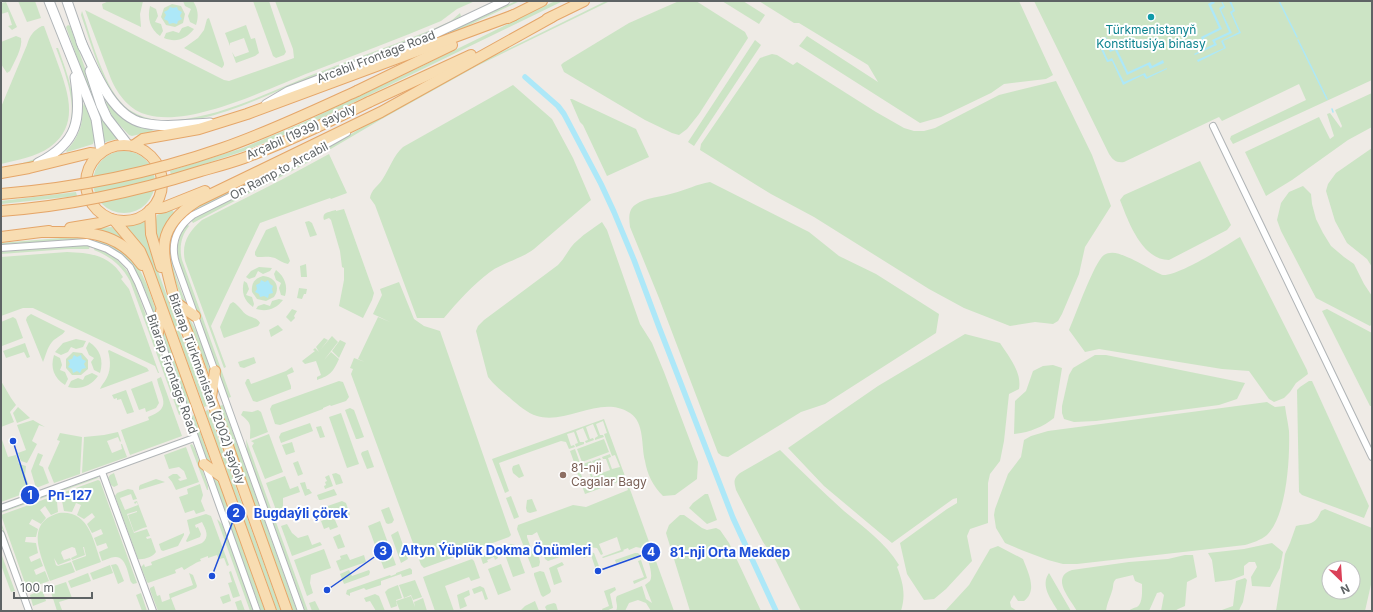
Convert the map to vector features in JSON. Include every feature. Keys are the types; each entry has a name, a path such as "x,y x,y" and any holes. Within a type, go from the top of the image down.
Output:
{"main road":[{"path":"49,1 96,120 100,153"},
{"path":"67,1 104,112 114,128 130,145 143,150 152,157 158,166 161,177 162,188 151,209 142,216 133,220 123,221 112,219 99,212 90,202 86,190 86,177 90,164 100,153 113,146 130,145 144,139 222,123 514,15"},
{"name":"Arçabil (1939) şaýoly","path":"1,194 76,185 120,177 162,167 223,148 284,124 357,91 542,1"},
{"name":"Arçabil (1939) şaýoly","path":"1,210 78,202 125,192 166,182 243,158 307,132 584,1"},
{"path":"55,18 71,12"},
{"path":"195,316 175,302 164,250 164,241 172,224 183,210 197,201 381,112 552,17"},
{"path":"81,42 106,91 116,105 133,120 142,123 169,126 222,123"},
{"path":"29,168 60,150 69,140 75,125 78,113 78,97 75,76 67,47"},
{"path":"1,174 90,153 100,153"},
{"path":"151,209 165,207 269,166"},
{"name":"Bitarap Türkmenistan (2002) şaýoly","path":"151,209 151,234 155,248 189,337 287,611"},
{"path":"1,236 43,232 100,223 112,219"},
{"name":"Bitarap Türkmenistan (2002) şaýoly","path":"112,219 140,251 147,267 271,611"},
{"path":"43,232 80,232 96,234 116,242 129,250 144,268 156,293"},
{"path":"158,333 162,309"},
{"path":"210,399 215,371"},
{"path":"204,464 222,477"}],"street":[{"name":"Arcabil Frontage Road","path":"247,114 288,91 418,42 505,1"},
{"name":"On Ramp to Arcabil","path":"195,316 174,258 173,250 174,241 178,230 186,220 317,151 381,112"},
{"path":"1213,126 1372,457"},
{"name":"Bitarap Frontage Road","path":"1,248 87,242 107,249 124,260 134,274 158,333 194,438 257,611"},
{"path":"195,316 301,611"},
{"path":"1,508 194,438"},
{"path":"102,472 153,611"},
{"path":"1,534 29,611"}],"green space":[{"path":"18,1 35,1 41,18 27,22"},
{"path":"109,1 143,1 140,14 141,27 103,9 102,4"},
{"path":"183,1 193,1 195,4 198,16 196,25 190,22 188,16 191,9 185,6"},
{"path":"253,1 269,1 286,52 284,55 276,58 273,56"},
{"path":"275,1 475,1 457,9 441,21 253,96 208,111 186,116 166,117 142,113 125,102 111,79 85,10 224,80 229,81 294,58 293,49"},
{"path":"516,1 520,1 461,29 432,40"},
{"path":"555,1 563,1 301,128 244,151 171,175 170,171 243,148 300,124"},
{"path":"606,1 610,1 477,66 307,163 193,223 191,220 306,161 378,118 475,65"},
{"path":"679,1 696,1 745,32 748,38 699,114 687,129 679,135 645,120 564,72 561,65 563,63 629,23"},
{"path":"722,1 743,1 765,15 759,24"},
{"path":"759,1 1019,1 1053,75 1046,79 1004,84 991,93 941,117 920,123 799,46 807,36 878,82 868,65 799,23 794,23"},
{"path":"1034,1 1372,1 1372,80 1233,144 1230,139 1231,136 1306,100 1299,84 1222,121 1219,117 1124,162 1119,162 1113,159 1109,154"},
{"path":"6,2 17,27 12,30 8,26 12,25 8,12 1,14 1,3"},
{"path":"172,4 181,6 185,14 183,23 175,27 166,25 161,17 164,8"},
{"path":"150,6 156,9 158,16 155,22 161,24 163,31 160,36 150,23"},
{"path":"82,11 100,64 112,90 120,101 128,109 140,115 164,121 212,113 245,102 431,30 451,21 460,13 461,16 438,30 421,37 313,77 228,111 199,119 157,122 134,115 124,107 115,96 100,70 81,15"},
{"path":"209,18 224,63 222,68 184,48 198,38 204,30 207,19"},
{"path":"68,25 70,26 100,110 120,138 102,143 100,121 66,27"},
{"path":"246,25 251,39 255,38 259,53 236,63 232,52 235,57 249,52 244,38 230,43 230,46 225,33"},
{"path":"44,26 66,88 69,110 68,120 65,130 59,139 50,147 33,156 1,164 1,107 29,39 34,32"},
{"path":"188,26 194,29 184,38 173,40 164,38 166,33 173,31 179,33 182,28"},
{"path":"16,36 21,38 21,46 10,71 7,73 1,64 1,42"},
{"path":"755,40 761,45 694,146 688,142"},
{"path":"56,48 58,48 68,78 74,109 72,123 67,136 57,148 42,158 27,164 1,170 1,168 27,162 42,156 57,147 66,135 71,122 72,108 66,77"},
{"path":"772,54 777,55 793,65 797,62 876,112 904,128 914,131 924,131 935,128 999,95 1056,81 1092,155 1111,206 1085,247 1079,274 1058,321 1053,324 1035,322 1010,326 964,308 929,289 814,217 771,194 700,150 701,144 760,58"},
{"path":"513,85 552,119 573,158 591,200 534,249 490,272 455,305 444,318 417,318 375,205 370,198 373,190 382,180 397,154 403,147"},
{"path":"1372,93 1372,127 1348,140 1292,180 1266,196 1245,152 1319,117 1330,139 1334,136 1327,114 1330,113 1341,128 1342,126 1335,110"},
{"path":"570,99 636,129 649,157 607,176"},
{"path":"105,101 128,121 154,131 132,136 129,135 113,118"},
{"path":"84,103 94,129 93,144 67,152 66,151 79,132"},
{"path":"1372,148 1372,267 1367,259 1347,243 1335,221 1326,191 1328,184 1336,173"},
{"path":"118,151 130,151 146,160 153,170 155,182 153,194 146,204 130,213 118,213 107,208 98,199 93,188 93,176 98,165 107,156"},
{"path":"329,154 347,193 260,223 211,326 226,367 224,368 185,261 184,249 187,238 202,220"},
{"path":"1200,161 1231,225 1227,230 1169,260 1159,258 1151,254 1137,238 1120,200 1124,195"},
{"path":"283,164 285,165 185,216 184,215 201,205"},
{"path":"710,182 809,232 839,256 876,274 939,314 936,333 825,404 801,412 728,457 722,456 718,453 659,298 630,227 629,221 631,209 639,202"},
{"path":"1303,186 1311,194 1316,219 1331,246 1354,264 1372,296 1372,324 1370,326 1316,298 1281,231 1277,220 1281,203 1289,192"},
{"path":"76,192 77,196 1,204 1,201"},
{"path":"171,209 175,213 164,229 159,247 157,245 155,224 157,215"},
{"path":"344,209 374,293 363,318 339,306 344,280 344,268 342,267 340,251 331,220 329,218 324,220 323,217 327,213"},
{"path":"180,218 182,220 175,230 171,251 175,273 187,306 182,300 168,260 169,237"},
{"path":"148,219 152,255 207,406 204,407 154,271 147,257 122,226 136,224"},
{"path":"309,221 312,223 317,235 310,237 305,222"},
{"path":"602,222 607,230 640,324 652,343 698,462 697,479 675,495 663,496 651,480 646,466 642,435 635,417 630,413 619,408 607,407 596,408 560,417 548,418 537,416 519,406 498,388 488,377 476,331 478,326 558,265 575,243"},
{"path":"187,224 189,226 181,242 182,260 231,397 228,398 179,262 178,242"},
{"path":"276,226 290,261 288,264 273,257 257,257 255,255 255,252 266,230"},
{"path":"112,227 130,246 99,231 99,228"},
{"path":"72,237 92,237 92,240 73,240 1,246 1,243"},
{"path":"1240,237 1307,370 1308,374 1296,383 1284,398 1274,402 1269,399 1249,371 1222,369 1099,349 1085,352 1069,330 1090,278 1104,255 1116,253 1122,255 1163,275 1180,271"},
{"path":"97,238 119,247 138,266 156,310 156,320 142,283 129,262 110,247 96,242"},
{"path":"68,246 90,246 89,249 1,254 1,252"},
{"path":"95,247 107,252 117,260 126,269 133,280 182,414 179,415 130,281 119,266 110,258 94,250"},
{"path":"67,252 84,253 99,257 112,264 118,270 123,277 121,279 129,289 159,373 155,366 33,308 23,308 1,316 1,257"},
{"path":"306,264 307,277 301,277 300,266"},
{"path":"259,267 272,268 270,271 263,274 258,271 255,277 249,279 246,277 251,271"},
{"path":"276,270 285,282 285,296 281,295 279,288 281,283 276,280 274,274"},
{"path":"263,276 274,280 277,286 274,297 266,301 257,299 252,292 254,281"},
{"path":"244,281 247,283 249,289 246,295 252,297 254,304 253,307 245,299 243,289"},
{"path":"399,282 414,319 424,326 440,331 511,535 424,568 421,565 351,374 353,369 350,368 354,358 365,362 358,359 378,317 390,322 373,314 382,295 380,289"},
{"path":"299,288 307,289 306,294 304,294 302,299 297,298"},
{"path":"279,299 283,300 274,308 268,310 256,309 258,306 264,304 270,306 272,301"},
{"path":"233,302 245,314 256,319 260,323 258,326 224,338 220,327 230,304"},
{"path":"292,309 297,311 294,316 295,318 291,322 286,317"},
{"path":"1327,309 1372,333 1372,406 1370,406 1322,311"},
{"path":"31,314 65,331 50,344 43,362 26,320"},
{"path":"186,314 194,326 202,344 210,371 210,377"},
{"path":"13,317 16,319 23,338 2,346 1,322"},
{"path":"162,325 193,411 189,412 162,336"},
{"path":"278,325 283,330 271,337 269,330"},
{"path":"965,334 1000,343 1017,371 1019,377 1019,389 1009,394 1004,441 1000,461 990,474 988,483 988,523 970,529 967,536 972,561 946,589 934,599 924,600 907,574 900,543 957,503 957,498 953,499 892,543 824,486 788,448 878,386"},
{"path":"332,336 338,342 324,360 331,352 339,359 331,372 317,380 317,377 321,375 316,361 305,364 302,361 315,351 313,350 315,348 319,352 316,347 324,338 328,340 321,349"},
{"path":"76,339 86,341 83,347 76,349 71,347 68,352 61,355 55,352 63,343"},
{"path":"340,340 346,343 339,358 332,351"},
{"path":"89,342 96,348 100,355 102,364 100,373 94,370 91,362 94,358 89,355 86,348"},
{"path":"25,343 30,357 27,358 24,352 6,358 3,351"},
{"path":"109,350 147,368 149,371 100,389 107,378 109,370 110,359"},
{"path":"73,352 82,353 88,360 88,369 81,375 72,375 66,368 66,359"},
{"path":"54,355 60,358 62,365 60,370 65,372 68,379 65,385 58,379 54,372 52,364"},
{"path":"1095,355 1106,355 1245,383 1237,399 1219,405 1096,421 1074,422 1064,419 1062,406 1069,375 1073,368"},
{"path":"254,357 256,363 244,368 240,367 238,362"},
{"path":"1053,365 1062,368 1054,418 1035,429 1014,434 1015,401 1026,391 1033,371 1043,366"},
{"path":"292,367 294,372 287,375 291,389 257,402 253,401 245,383 247,379 249,379 251,384 286,371"},
{"path":"92,373 98,376 89,385 77,388 68,387 71,381 78,378 83,380 85,376"},
{"path":"161,377 182,436 130,455 121,430 149,420 148,417 161,410 163,406 163,397 157,379"},
{"path":"1,381 16,405 10,412 14,422 1,427"},
{"path":"152,381 159,403 156,408 146,412 145,408 139,410 131,389"},
{"path":"339,381 343,382 349,397 346,401 331,406 330,405 280,425 275,424 270,409 272,405"},
{"path":"1309,381 1312,381 1369,506 1364,518 1302,495 1299,492 1297,390"},
{"path":"126,390 134,412 127,414 121,399 114,399 112,395"},
{"path":"1267,402 1275,407 1285,406 1289,431 1289,456 1286,486 1279,514 1274,526 1267,535 1259,540 1245,545 1077,564 1063,564 1048,560 1005,543 996,528 994,515 995,509 1008,474 1021,457 1024,440 1031,436 1048,431"},
{"path":"223,405 297,611 293,611 219,406"},
{"path":"18,407 30,418 17,423 13,413"},
{"path":"350,408 354,410 364,437 356,439 345,410"},
{"path":"208,410 281,611 277,611 205,411"},
{"path":"258,410 261,412 268,432 250,439 249,423 241,415 243,411 252,412"},
{"path":"341,413 359,464 347,468 329,417"},
{"path":"194,415 212,465 206,458 190,417"},
{"path":"604,419 626,479 585,494 575,467 581,465 582,467 579,468 583,480 591,477 586,466 583,466 583,464 591,461 592,464 589,465 593,477 600,474 596,462 593,463 592,461 600,458 601,460 598,461 602,473 610,470 606,459 603,459 602,457 610,454 611,457 608,458 612,469 620,467 615,455 612,456 604,434 607,433 603,421 596,424 600,435 603,435 604,437 595,440 598,436 593,424 586,427 590,439 593,438 594,440 586,443 585,441 588,440 583,428 576,431 580,442 584,442 584,444 576,447 575,444 578,443 574,432 567,434 571,446 574,445 575,447 569,449 566,442 561,441 499,463 509,491 505,493 492,459"},
{"path":"33,420 45,427 39,425 32,441 37,444 27,463 21,461 18,453 26,450 17,425"},
{"path":"310,423 313,431 281,443 279,437 281,433"},
{"path":"321,426 325,437 320,438 316,427"},
{"path":"118,432 120,442 118,437 107,441 112,453 122,449 122,444 127,457 82,473 84,437"},
{"path":"60,433 82,437 80,474 54,483 48,468 60,441 57,440"},
{"path":"269,434 283,472 265,479 252,446 254,443 251,441"},
{"path":"1,437 8,457 16,455 19,464 26,466 25,475 31,491 1,502"},
{"path":"246,439 308,611 305,611 247,451"},
{"path":"604,439 609,452 582,462 577,449"},
{"path":"292,442 295,452 286,455 282,445"},
{"path":"192,444 208,486 208,490 190,445"},
{"path":"186,447 199,482 176,490 168,477 173,474 177,474 181,478 178,479 180,481 187,479 184,471 179,467 169,469 164,455"},
{"path":"575,449 580,463 575,465 570,451"},
{"path":"368,450 374,467 367,469 361,454 362,452"},
{"path":"780,450 844,511 881,542 894,557 899,565 897,567 903,589 903,605 901,611 801,611 776,561 763,542 736,490 735,485 735,479 740,473"},
{"path":"38,453 43,455 39,465 43,467 49,483 36,488 31,471"},
{"path":"298,461 303,474 298,476 293,463"},
{"path":"519,464 524,476 519,478 513,473 512,469 513,466"},
{"path":"114,473 118,485 114,487 111,485 108,478"},
{"path":"336,473 340,475 343,483 336,485 332,474"},
{"path":"211,474 219,483 265,611 261,611"},
{"path":"329,475 333,486 325,489 325,482 327,481 325,477"},
{"path":"285,476 290,489 298,486 300,492 283,498 285,516 279,518 266,483"},
{"path":"97,477 101,479 98,478 1,513 1,512"},
{"path":"156,479 165,482 139,490 140,485"},
{"path":"98,480 100,481 137,583 133,584 131,582 126,566 119,557 113,557 102,561 99,552 108,548 106,543 97,546 94,538 103,534 101,529 92,533 87,524 95,517 92,513 84,519 77,515 81,505 76,503 72,512 64,511 62,501 57,502 58,512 51,515 45,506 40,510 46,518 41,524 32,519 29,524 38,529 36,537 26,537 25,542 36,543 38,553 29,557 31,562 40,558 43,566 34,570 36,575 45,571 49,581 27,589 1,515"},
{"path":"103,482 140,582 138,582 102,483"},
{"path":"305,482 307,489 309,489 312,493 305,496 300,483"},
{"path":"200,484 203,495 201,501 205,511 196,514 194,510 185,513 179,497 188,494 187,489"},
{"path":"628,485 674,611 651,611 646,603 638,600 629,603 625,611 616,611 617,596 642,586 646,599 652,603 645,585 651,578 649,564 646,555 641,548 636,547 629,550 628,548 623,550 624,551 603,558 602,557 621,550 617,537 599,544 603,554 601,555 597,548 589,547 548,561 545,559 544,556 546,553 537,532 532,535 527,535 534,557 539,557 540,562 539,566 532,568 517,529 518,525 573,505 586,507 628,490"},
{"path":"128,489 133,490 137,499 133,500 131,494 120,498 125,510 138,505 137,502 135,504 134,502 137,501 147,527 134,532 128,515 137,511 127,514 134,533 147,529 150,536 146,537 147,539 151,538 156,552 145,559 138,559 115,496 117,493"},
{"path":"334,489 337,495 319,500 317,495"},
{"path":"705,494 708,494 717,520 707,524 689,508"},
{"path":"511,496 519,517 514,519 506,498"},
{"path":"532,499 537,511 530,513 527,512 526,508 527,500"},
{"path":"342,501 346,503 348,509 320,519 318,513 319,509"},
{"path":"389,507 394,520 392,523 388,524 386,523 381,510"},
{"path":"1325,509 1372,528 1372,580 1365,611 1276,611 1285,554 1296,526 1314,522 1321,511"},
{"path":"349,511 350,515 346,515 335,520 338,527 330,530 329,527 324,529 321,521"},
{"path":"59,513 69,513 77,516 83,521 92,536 101,562 76,571 72,561 86,556 83,547 85,555 72,560 71,558 77,555 75,548 72,547 62,551 61,553 64,560 70,558 71,560 58,565 54,558 56,565 58,566 71,562 75,572 50,581 40,552 38,533 41,524 48,518"},
{"path":"206,514 211,516 229,565 227,566 224,558 219,559 217,555 208,558 208,556 200,559 201,561 184,570 182,567 175,570 176,573 148,583 141,567 144,564 145,567 152,565 151,562 204,541 207,536 202,522 195,525 196,528 198,527 201,534 200,537 187,542 186,541 190,533 187,520"},
{"path":"680,515 684,515 707,530 716,528 720,530 729,543 761,611 690,611 666,533 669,525"},
{"path":"217,519 222,524 254,611 250,611"},
{"path":"380,521 396,565 384,569 368,526"},
{"path":"1,522 25,588 23,587"},
{"path":"287,524 292,533 298,538 308,535 312,545 320,542 322,545 292,556 281,526"},
{"path":"398,531 408,559 401,563 391,535"},
{"path":"184,533 178,546 163,551 161,550 159,544"},
{"path":"340,534 345,547 338,549 333,537"},
{"path":"1272,543 1283,552 1280,568 1270,587 1252,586 1251,577 1257,567 1255,562 1249,562 1244,566 1244,575 1231,580 1215,582 1212,560 1208,553 1244,549"},
{"path":"511,544 515,545 525,573 513,577 503,549 505,546"},
{"path":"998,546 1023,559 1031,581 1030,592 1024,601 1018,601 1014,595 1010,602 1011,607 1017,611 945,611 969,585 990,549"},
{"path":"324,549 331,568 311,575 310,583 313,593 307,596 294,560"},
{"path":"493,551 496,552 498,558 495,560 494,557 487,560 488,562 483,564 481,555"},
{"path":"590,552 594,553 600,569 596,570 591,555 584,558 583,554"},
{"path":"1,553 15,591 11,592 1,565"},
{"path":"635,553 640,555 616,563 615,560"},
{"path":"347,554 350,560 364,555 366,562 340,571 336,561 341,559 340,556"},
{"path":"1185,555 1193,555 1197,577 1187,582 1185,606 1175,611 1161,611 1164,595 1161,592 1157,593 1149,611 1128,611 1139,605 1142,597 1142,584 1135,581 1133,575 1115,580 1106,611 1077,611 1067,595 1062,583 1066,573 1072,570 1129,562 1168,559"},
{"path":"472,559 480,578 471,581 469,577 445,586 454,611 435,611 423,577"},
{"path":"641,560 647,578 634,584 633,581 644,577 638,561"},
{"path":"562,562 564,565 557,568 562,582 554,585 549,568"},
{"path":"116,564 124,581 118,584 111,565"},
{"path":"501,564 511,590 498,595 488,569"},
{"path":"110,565 113,573 93,580 90,573"},
{"path":"410,568 412,570 412,574 402,577 401,574 381,581 381,585 366,590 364,588 350,593 350,596 346,594 347,590 390,575 391,576"},
{"path":"349,570 352,576 369,570 370,572 369,575 344,584 340,574"},
{"path":"231,571 240,596 233,598 228,583 232,582 229,572"},
{"path":"540,571 544,572 551,591 543,597 534,575 534,573"},
{"path":"88,573 91,581 71,588 68,581"},
{"path":"189,573 193,575 197,586 196,588 171,598 176,611 158,611 150,588 154,586 157,596 160,595 162,602 170,599 169,594 193,585"},
{"path":"1049,573 1071,611 1058,611 1052,602 1046,588"},
{"path":"1245,578 1247,580 1243,602 1239,611 1219,611 1233,606 1236,581"},
{"path":"415,580 422,597 413,600 411,595 404,598 399,585"},
{"path":"66,582 72,598 59,602 62,610 57,611 50,589 51,587"},
{"path":"398,585 402,598 396,600 397,606 391,608 385,592 388,589"},
{"path":"480,586 484,588 488,599 485,600 482,591 474,594 472,589"},
{"path":"615,587 616,590 610,594 613,608 603,611 602,609 609,606 604,591"},
{"path":"469,590 470,595 464,598 467,606 460,609 457,595"},
{"path":"39,591 43,592 46,601 33,606 30,595"},
{"path":"141,593 147,611 142,611 136,595"},
{"path":"229,594 231,601 223,604 220,597"},
{"path":"375,594 379,596 385,611 376,611 370,601 366,602 364,598"},
{"path":"411,596 415,607 414,602 423,598 427,611 400,611 396,601"},
{"path":"241,600 245,611 238,611 235,602"},
{"path":"315,601 320,611 312,611 309,603"},
{"path":"535,601 539,611 520,611 525,606"},
{"path":"554,603 556,604 558,611 547,611 545,607"}],"water":[{"path":"1213,1 1215,3 1211,5 1222,29 1204,38 1206,42 1192,49 1191,47 1202,41 1201,37 1219,28 1208,4"},
{"path":"1221,1 1225,7 1221,10 1232,33 1215,41 1217,45 1195,55 1194,54 1214,44 1212,40 1229,32 1219,8 1223,6"},
{"path":"1229,1 1231,1 1235,11 1232,13 1241,33 1223,41 1226,48 1198,62 1197,60 1224,48 1221,41 1239,32 1230,12 1233,10"},
{"path":"170,7 177,7 178,10 182,12 180,16 182,19 178,21 177,24 169,24 168,21 164,19 166,15 164,12"},
{"path":"1106,37 1111,48 1116,47 1128,72 1150,62 1152,66 1163,60 1164,63 1150,69 1148,65 1127,75 1115,50 1110,52 1104,38"},
{"path":"1099,40 1108,60 1112,58 1124,82 1145,73 1147,77 1167,69 1146,79 1143,75 1123,85 1112,61 1107,62 1097,41"},
{"path":"261,280 265,282 268,280 273,286 273,293 269,294 268,298 264,296 260,297 259,294 255,292 257,289 256,285 260,283"},
{"path":"74,355 77,357 81,355 82,359 86,361 84,364 86,368 82,369 80,373 77,371 73,373 72,369 68,367 70,364 68,360 72,359"}],"waterway":[{"path":"1279,1 1297,37"},
{"path":"1298,40 1327,99"},
{"path":"525,77 558,106 564,114 601,184 634,260 733,518 776,611"}],"place":[{"name":"Türkmenistanyň Konstitusiýa binasy","path":"1151,17"},
{"name":"Рп-127","path":"13,441"},
{"name":"81-nji Cagalar Bagy","path":"563,475"},
{"name":"81-nji Orta Mekdep","path":"598,571"},
{"name":"Bugdaýli çörek","path":"212,576"},
{"name":"Altyn Ýüplük Dokma Önümleri","path":"327,590"}]}
